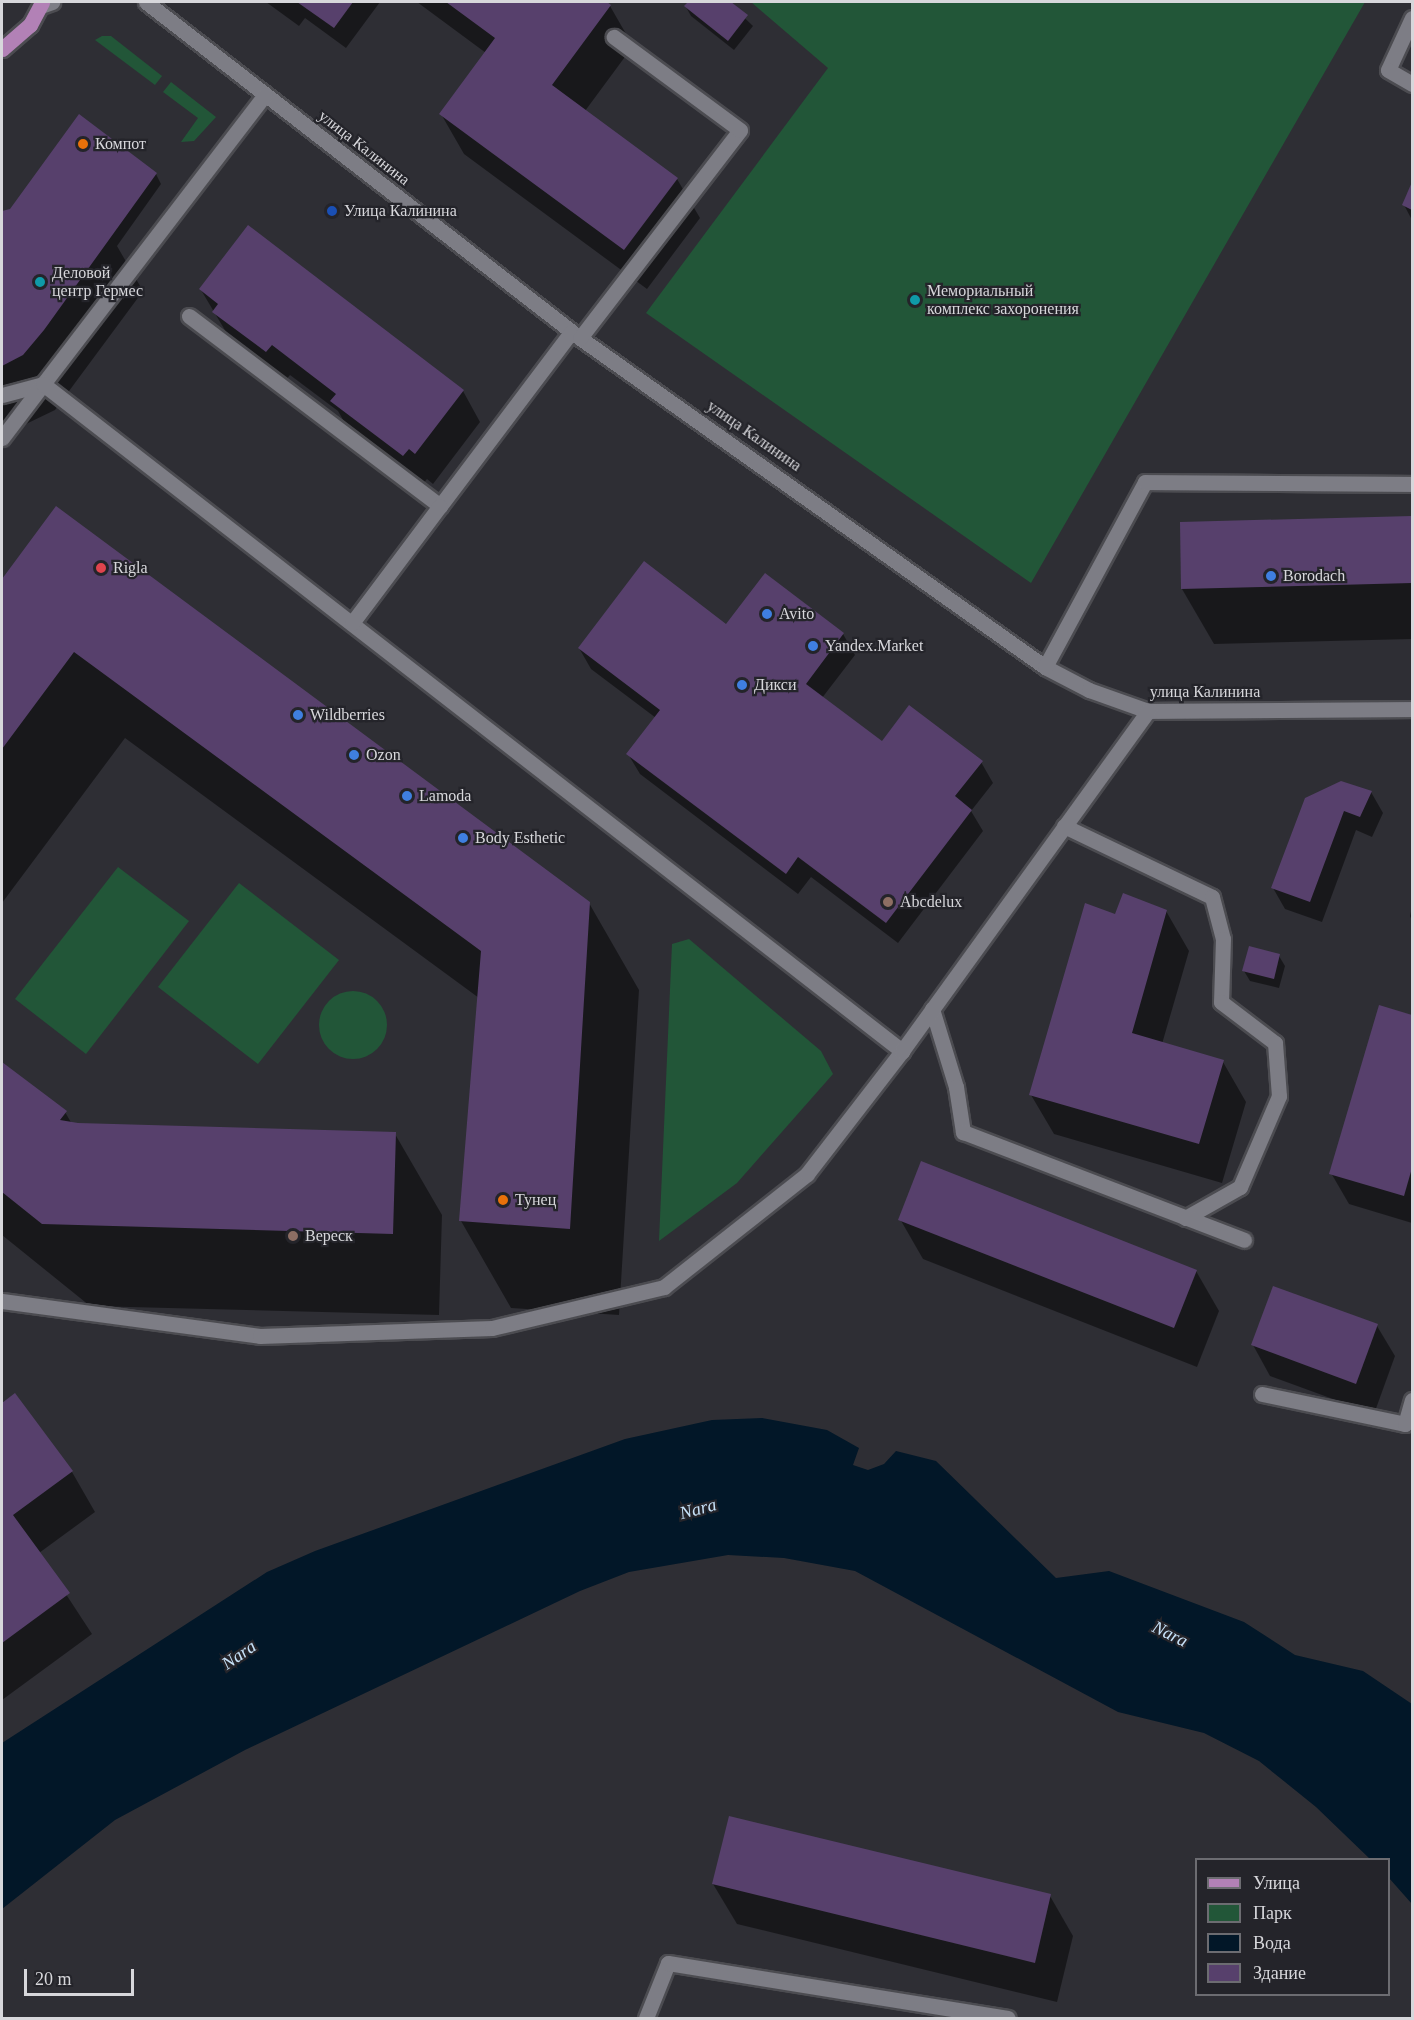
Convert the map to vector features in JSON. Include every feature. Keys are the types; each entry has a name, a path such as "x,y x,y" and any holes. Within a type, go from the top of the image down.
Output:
{"main road":[{"path":"2,49 30,25 45,3"}],"street":[{"name":"улица Калинина","path":"146,2 575,335 1045,667 1089,690 1148,711 1413,709"},
{"path":"1413,18 1388,70 1413,84"},
{"path":"352,623 440,506 740,130 614,37"},
{"path":"2,438 266,95"},
{"path":"189,316 440,506"},
{"path":"2,395 43,384"},
{"path":"43,384 902,1051"},
{"path":"1045,667 1145,482 1413,484"},
{"path":"2,1301 260,1336 492,1328 629,1298 664,1287 807,1174 902,1051 1148,711"},
{"path":"1064,826 1212,897 1223,939 1221,1002 1275,1043 1279,1096 1240,1187 1185,1218"},
{"path":"932,1009 956,1087 963,1132 1244,1240"},
{"path":"1262,1394 1405,1424 1413,1400"},
{"path":"646,2019 668,1963 1008,2019"}],"green space":[{"path":"751,2 1365,2 1031,583 646,313 828,68"},
{"path":"102,36 111,36 162,76 155,85 95,40"},
{"path":"171,82 216,117 194,141 181,142 198,118 163,92"},
{"path":"118,867 189,921 86,1054 15,999"},
{"path":"239,883 339,960 258,1064 158,987"},
{"path":"689,939 821,1051 833,1074 737,1183 659,1241 672,944"},
{"path":"346,991 360,991 372,996 382,1006 387,1025 382,1044 372,1054 360,1059 346,1059 334,1054 324,1044 319,1032 319,1018 324,1006 334,996"}],"water":[{"name":"Nara","path":"762,1418 827,1430 859,1448 853,1465 868,1470 884,1464 896,1451 936,1461 1056,1578 1109,1571 1244,1622 1295,1655 1363,1671 1412,1704 1412,1904 1390,1879 1390,1858 1369,1858 1316,1807 1259,1761 1204,1733 1118,1712 855,1571 784,1558 728,1555 629,1572 580,1591 245,1750 115,1820 2,1909 2,1743 267,1572 315,1551 625,1439 712,1420"}],"building":[{"path":"297,2 353,2 334,28"},
{"path":"446,2 607,2 611,5 552,85 678,178 624,250 439,114 495,38"},
{"path":"688,2 731,2 748,15 728,41 684,6"},
{"path":"79,114 157,173 44,330 23,355 2,366 2,211 10,209"},
{"path":"1412,182 1412,210 1402,205"},
{"path":"248,225 464,390 415,454 409,449 403,456 330,401 336,394 272,345 266,352 212,312 218,304 199,289"},
{"path":"56,506 590,902 570,1229 459,1221 481,951 74,652 2,749 2,579"},
{"path":"1412,516 1412,583 1181,589 1180,522"},
{"path":"644,561 726,624 765,573 844,633 806,684 882,741 909,705 983,761 955,796 972,810 886,923 798,857 786,874 626,754 660,710 578,648"},
{"path":"1341,781 1372,791 1360,817 1344,811 1310,902 1271,888 1305,798"},
{"path":"1123,893 1167,910 1132,1033 1224,1060 1199,1144 1029,1095 1085,903 1115,914"},
{"path":"1249,946 1280,954 1274,979 1242,971"},
{"path":"1379,1005 1412,1015 1412,1168 1404,1196 1329,1174"},
{"path":"2,1062 67,1111 60,1120 78,1123 396,1132 393,1234 42,1224 2,1192"},
{"path":"921,1161 1197,1270 1174,1328 898,1220"},
{"path":"1273,1286 1378,1324 1356,1384 1251,1345"},
{"path":"15,1393 73,1471 13,1515 70,1593 2,1643 2,1403"},
{"path":"729,1816 1051,1894 1035,1963 712,1884"}],"place":[{"name":"Компот","path":"83,144"},
{"name":"Улица Калинина","path":"332,211"},
{"name":"Деловой центр Гермес","path":"40,282"},
{"name":"Мемориальный комплекс захоронения","path":"915,300"},
{"name":"Rigla","path":"101,568"},
{"name":"Borodach","path":"1271,576"},
{"name":"Avito","path":"767,614"},
{"name":"Yandex.Market","path":"813,646"},
{"name":"Дикси","path":"742,685"},
{"name":"Wildberries","path":"298,715"},
{"name":"Ozon","path":"354,755"},
{"name":"Lamoda","path":"407,796"},
{"name":"Body Esthetic","path":"463,838"},
{"name":"Abcdelux","path":"888,902"},
{"name":"Тунец","path":"503,1200"},
{"name":"Вереcк","path":"293,1236"}]}
